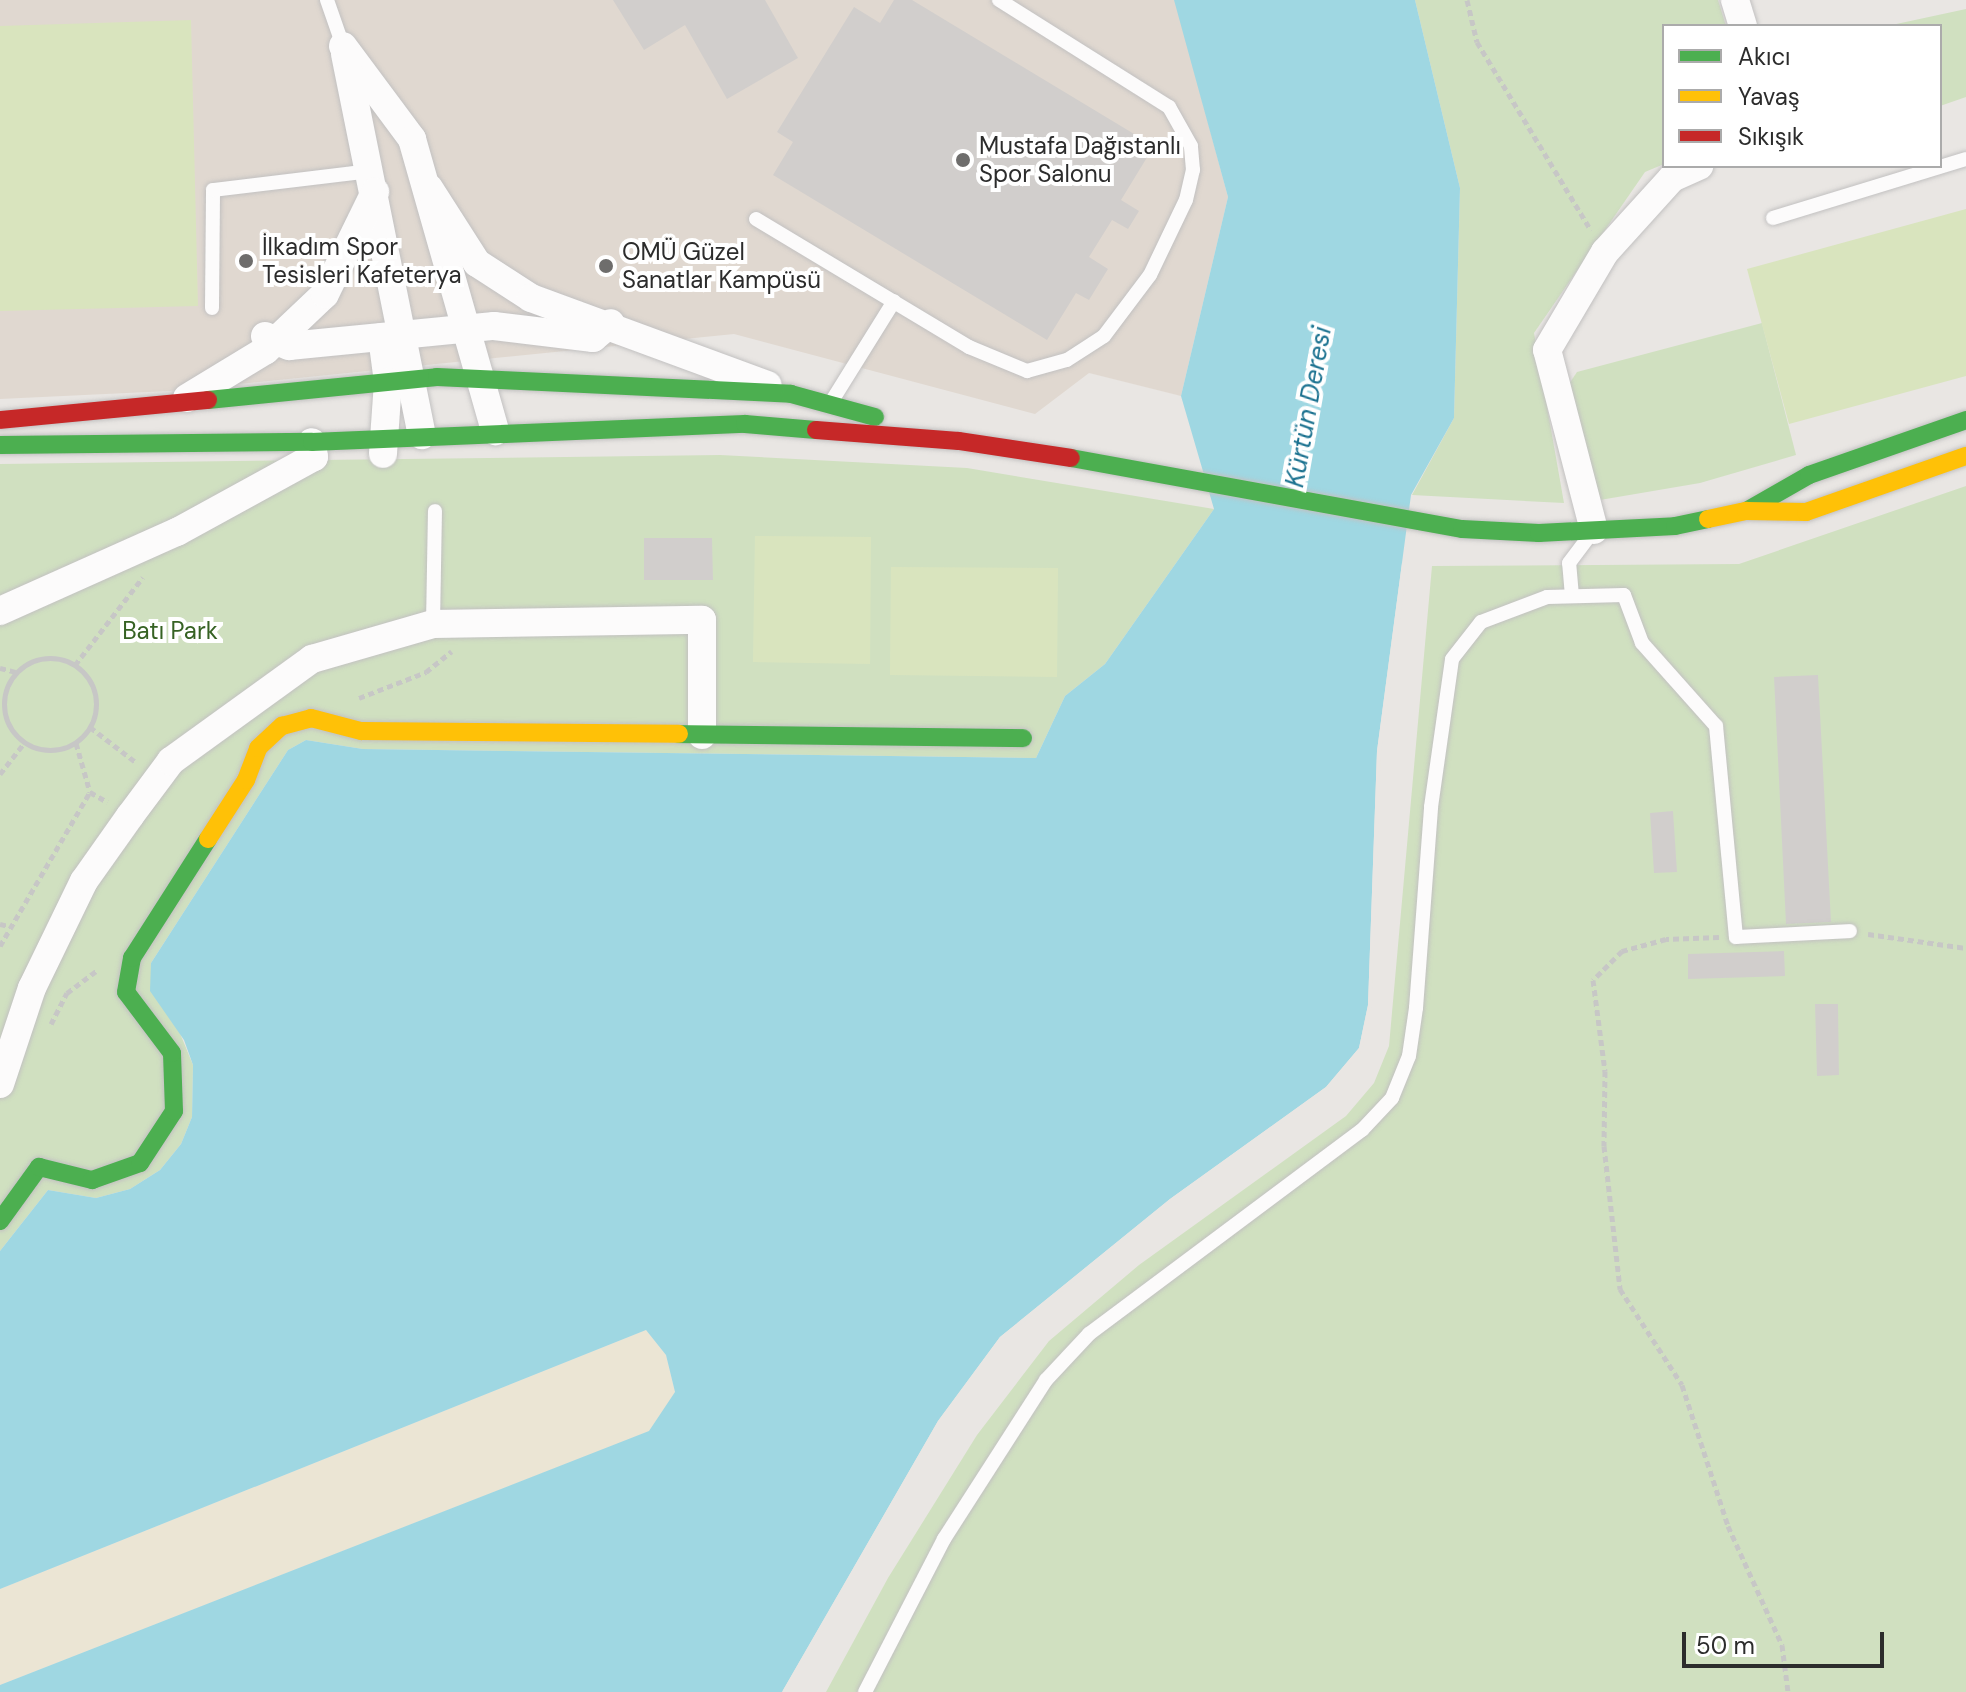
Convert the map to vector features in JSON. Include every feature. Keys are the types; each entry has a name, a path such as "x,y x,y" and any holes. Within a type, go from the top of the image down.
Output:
{"main road":[{"path":"0,420 399,380 482,379 791,394 959,441"},
{"path":"1746,511 1809,475 1966,420"},
{"path":"0,445 312,442 383,446 422,435 745,424 959,441 1142,469 1462,529 1594,530 1675,526 1746,511 1806,512 1966,456"},
{"path":"0,1221 39,1167 92,1180 140,1163 174,1111 172,1053 126,992 132,958 246,780 258,748 282,726 311,718 347,727 1023,738"}],"street":[{"path":"1735,0 1742,24"},
{"path":"343,46 372,182 399,380 422,435"},
{"path":"343,46 412,139 429,188 495,431"},
{"path":"1594,530 1547,350 1605,252 1672,178 1694,168"},
{"path":"178,403 270,338 325,294 372,182"},
{"path":"429,188 477,263 531,298 614,320 791,394"},
{"path":"270,338 289,346 494,326 593,338 614,320"},
{"path":"383,446 399,380"},
{"path":"0,611 218,509 314,457 312,442"},
{"path":"0,1084 45,961 84,881 130,816 171,761 312,659 433,624 702,620 702,735"}],"lane":[{"path":"327,0 343,46"},
{"path":"756,219 969,347 1027,371 1067,360 1104,336 1141,287 1186,200 1193,170 1191,146 1169,107 999,0"},
{"path":"1942,166 1966,159"},
{"path":"1773,218 1937,168"},
{"path":"212,308 213,190 372,182"},
{"path":"830,405 894,301"},
{"path":"433,624 435,511"},
{"path":"1572,596 1569,563 1594,530"},
{"path":"865,1692 944,1539 1046,1380 1089,1334 1362,1130 1392,1098 1409,1056 1416,1008 1431,807 1452,659 1481,622 1547,597 1624,595 1642,643 1716,726 1736,937 1850,931"}],"path":[{"path":"1467,0 1477,42 1605,252"},
{"path":"75,665 149,568"},
{"path":"347,727 344,704 426,672 451,654 463,624"},
{"path":"44,657 75,665 95,693 96,711 76,743 50,751 24,743 10,728 3,709 5,689 16,672 44,657"},
{"path":"0,668 16,672"},
{"path":"0,774 24,743"},
{"path":"76,743 90,792 130,816"},
{"path":"0,946 8,926 90,792"},
{"path":"0,924 8,926"},
{"path":"1850,931 1966,948"},
{"path":"1736,937 1666,939 1622,951 1593,980 1605,1071 1604,1146 1620,1289 1682,1385 1728,1526 1782,1645 1788,1692"},
{"path":"47,1032 67,993 111,961 132,958"}],"shaded area":[{"name":"OMÜ Güzel Sanatlar Kampüsü","path":"0,0 1175,0 1228,197 1181,396 1089,373 1035,414 734,334 169,391 0,399"}],"green space":[{"path":"1415,0 1718,0 1725,24 1662,24 1662,165 1645,172 1534,333 1564,503 1412,495 1454,418 1460,188"},
{"path":"1966,9 1966,97 1942,105 1942,24 1896,24"},
{"path":"191,20 198,306 0,311 0,26"},
{"path":"1966,209 1966,376 1789,424 1747,269"},
{"path":"1762,323 1796,455 1700,483 1600,500 1565,390 1577,372"},
{"name":"Batı Park","path":"720,455 967,468 1214,509 1105,664 1065,696 1036,758 363,749 306,740 288,750 151,963 193,1065 192,1117 181,1144 160,1170 130,1189 96,1198 48,1190 0,1251 0,464"},
{"path":"1966,486 1966,1692 826,1692 888,1578 977,1435 1049,1341 1139,1265 1346,1116 1374,1083 1389,1046 1432,566 1739,564"},
{"path":"755,536 871,537 870,664 753,662"},
{"path":"891,567 1058,568 1057,677 890,675"}],"sand":[{"path":"646,1330 666,1355 675,1393 650,1431 0,1685 0,1589"}],"water":[{"name":"Kürtün Deresi","path":"1174,0 1415,0 1460,188 1454,418 1411,495 1377,751 1368,1005 1359,1048 1326,1087 1170,1199 1000,1337 938,1421 782,1692 0,1692 0,1685 649,1431 675,1392 666,1355 646,1330 0,1589 0,1251 48,1190 96,1198 130,1189 160,1170 181,1144 192,1117 193,1065 184,1040 150,991 151,963 288,750 306,740 363,749 1036,758 1065,696 1105,664 1214,509 1181,396 1228,197"}],"pier":[{"path":"1402,563 1405,586 1381,751 1372,1006 1362,1050 1329,1090 1172,1202 1002,1340 941,1423 796,1678 782,1692 938,1421 1000,1337 1170,1199 1326,1087 1359,1048 1368,1005 1377,751"}],"building":[{"path":"613,0 765,0 798,58 727,99 685,25 644,50"},
{"name":"Mustafa Dağıstanlı Spor Salonu","path":"894,0 912,0 1154,146 1121,200 1139,211 1128,229 1112,220 1089,257 1108,269 1089,300 1076,293 1047,340 773,175 793,142 777,132 854,7 880,23"},
{"path":"644,538 712,538 713,580 644,580"},
{"path":"1818,675 1831,922 1786,924 1774,677"},
{"path":"1673,811 1677,872 1654,873 1650,813"},
{"path":"1784,951 1785,976 1688,979 1688,954"},
{"path":"1815,1004 1838,1004 1839,1075 1817,1076"}],"traffic: fast":[{"path":"208,400 437,377 791,394 875,417"},
{"path":"1748,510 1809,475 1966,420"},
{"path":"0,445 312,442 745,424 816,430"},
{"path":"1071,458 1462,529 1539,533 1675,526 1708,519"},
{"path":"679,734 1023,738"},
{"path":"0,1221 39,1167 92,1180 140,1163 174,1111 172,1053 126,992 132,958 208,839"}],"traffic: slow":[{"path":"1708,519 1746,511 1806,512 1966,456"},
{"path":"208,839 246,780 258,748 282,726 311,718 361,731 679,734"}],"traffic: jam":[{"path":"0,420 208,400"},
{"path":"816,430 959,441 1071,458"}],"place":[{"name":"Mustafa Dağıstanlı Spor Salonu","path":"963,160"},
{"name":"İlkadım Spor Tesisleri Kafeterya","path":"246,261"},
{"name":"OMÜ Güzel Sanatlar Kampüsü","path":"606,266"}]}
